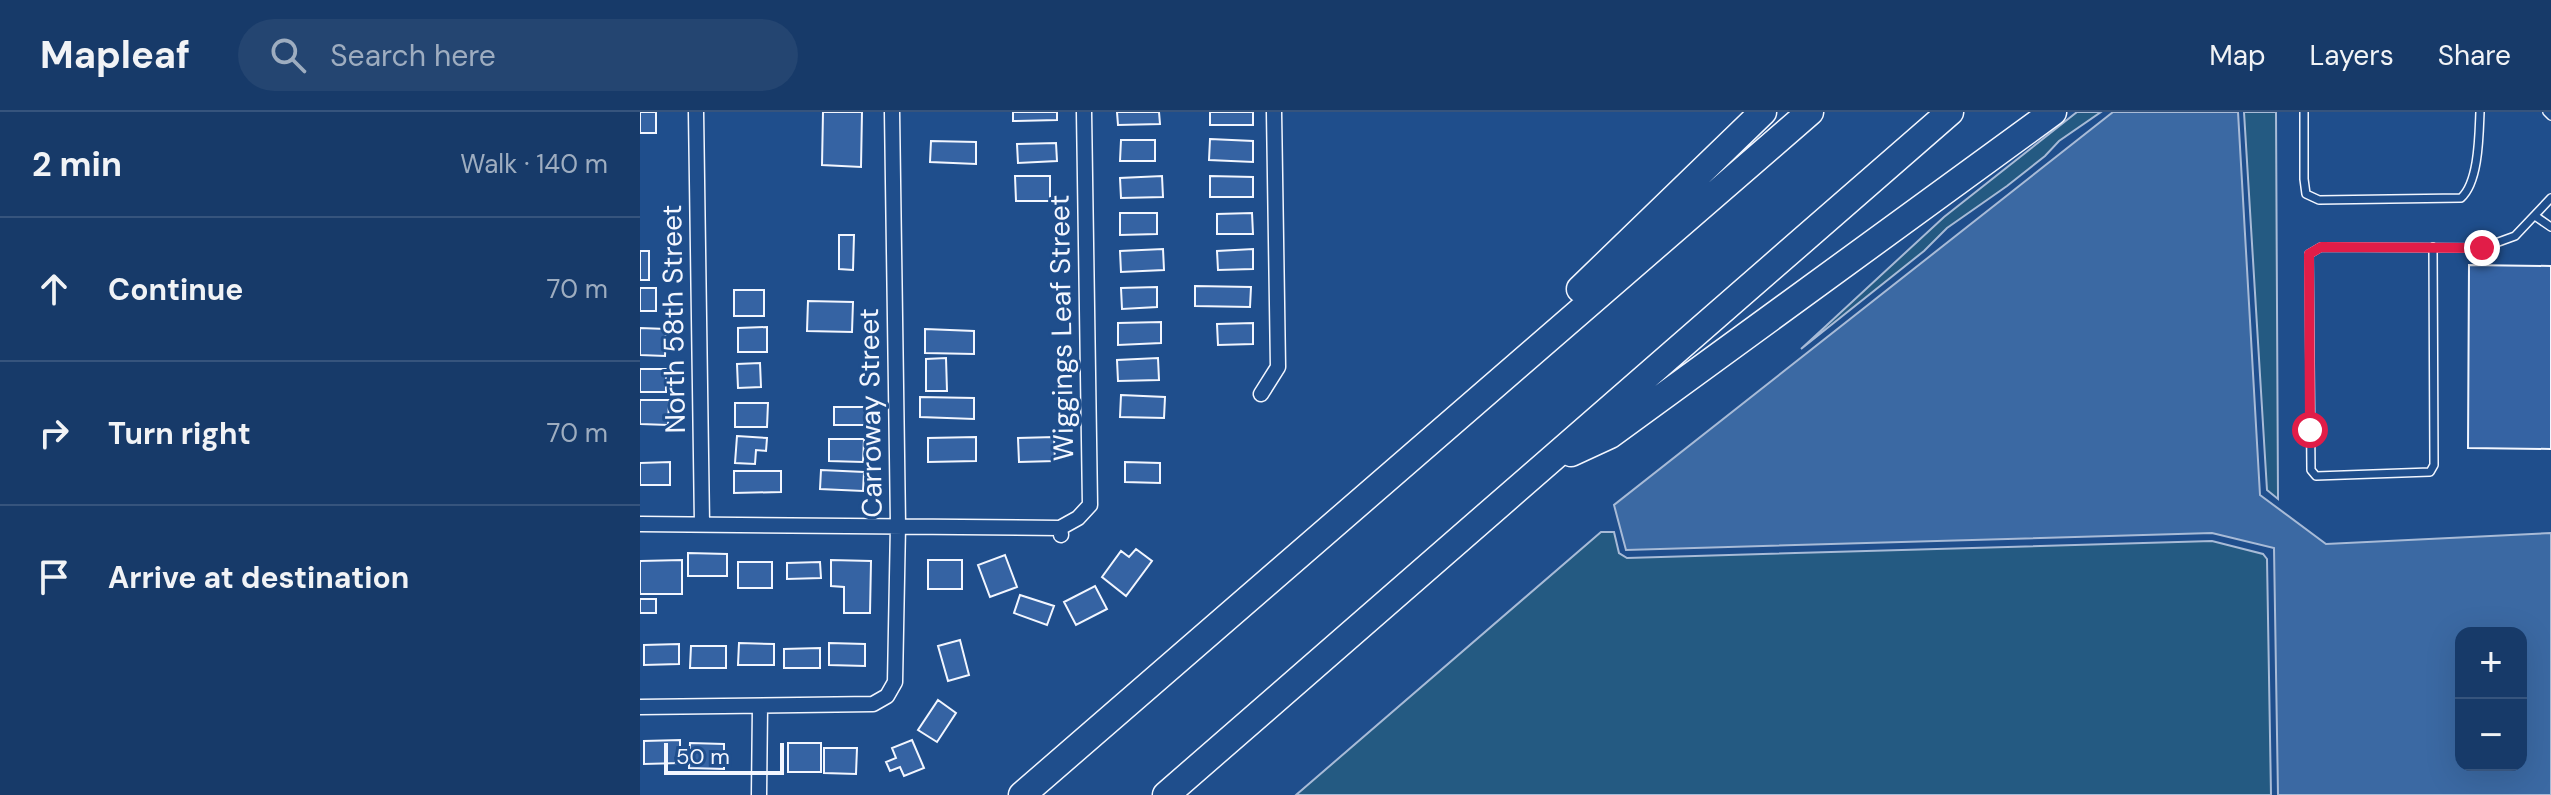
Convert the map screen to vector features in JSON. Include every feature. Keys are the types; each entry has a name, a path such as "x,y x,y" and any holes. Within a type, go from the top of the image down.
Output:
{"highway":[{"path":"1400,466 1763,112"},
{"path":"1022,795 1810,112"},
{"path":"1166,795 1950,112"},
{"path":"1542,466 1610,435 2053,112"}],"street":[{"name":"North 58th Street","path":"696,112 702,524"},
{"name":"Carroway Street","path":"760,706 873,704 887,696 895,682 898,525 892,112"},
{"name":"Wiggings Leaf Street","path":"898,525 1060,532 1090,505 1084,112"},
{"path":"1261,394 1278,367 1274,112"},
{"path":"640,524 898,525"},
{"path":"640,707 760,706 759,795"}],"lane":[{"path":"2304,112 2306,194 2319,200 2461,198 2470,190 2479,142 2480,112"},
{"path":"2433,247 2434,465 2430,472 2316,476 2311,470 2309,254 2321,247 2433,247 2482,248 2515,236 2551,198"},
{"path":"2535,216 2551,227"}],"shaded area":[{"path":"2077,112 2101,112 2059,141 2007,186 1947,228 1924,251 1801,349 1944,217"},
{"path":"2113,112 2238,112 2260,495 2326,544 2551,533 2551,795 2278,795 2274,548 2212,533 1626,550 1614,505"},
{"path":"2244,112 2276,112 2278,499 2267,490"},
{"path":"1601,532 1614,532 1619,553 1627,558 2212,541 2263,554 2267,559 2271,795 1296,795"}],"building":[{"path":"640,112 656,112 656,133 640,133"},
{"path":"823,112 862,112 861,167 822,165"},
{"path":"1013,112 1057,112 1057,120 1013,121"},
{"path":"1117,112 1159,112 1160,124 1118,125"},
{"path":"1210,112 1253,112 1253,125 1210,125"},
{"path":"1210,139 1253,141 1253,162 1209,160"},
{"path":"1121,140 1155,140 1155,161 1120,161"},
{"path":"931,141 976,142 976,164 930,162"},
{"path":"1056,143 1057,161 1018,163 1017,144"},
{"path":"1015,176 1050,176 1050,201 1016,201"},
{"path":"1162,176 1163,197 1121,198 1120,178"},
{"path":"1210,176 1253,177 1253,197 1210,197"},
{"path":"1120,213 1157,213 1157,234 1120,235"},
{"path":"1252,213 1253,234 1217,234 1217,214"},
{"path":"839,235 854,235 853,270 839,269"},
{"path":"1163,249 1164,270 1121,272 1120,251"},
{"path":"1253,249 1253,269 1218,270 1217,251"},
{"path":"640,251 649,251 649,280 640,280"},
{"path":"2469,265 2551,266 2551,449 2468,448"},
{"path":"1195,286 1251,287 1250,307 1195,306"},
{"path":"1157,287 1157,307 1122,309 1121,288"},
{"path":"640,288 656,288 656,311 640,311"},
{"path":"734,290 764,290 764,316 734,316"},
{"path":"808,301 853,302 852,332 807,331"},
{"path":"1161,322 1161,343 1118,345 1118,323"},
{"path":"1253,323 1253,344 1218,345 1217,324"},
{"path":"767,327 767,352 738,352 738,328"},
{"path":"640,328 666,329 665,356 640,355"},
{"path":"925,329 974,331 974,354 925,353"},
{"path":"946,358 947,391 926,391 926,359"},
{"path":"1158,358 1159,380 1118,381 1117,360"},
{"path":"760,363 761,387 738,388 737,364"},
{"path":"640,369 666,369 666,392 640,392"},
{"path":"1121,395 1165,397 1164,418 1120,417"},
{"path":"920,397 974,398 974,419 920,417"},
{"path":"640,400 669,400 668,425 640,424"},
{"path":"735,403 768,403 767,427 735,427"},
{"path":"834,407 866,407 866,425 834,425"},
{"path":"737,436 767,438 766,451 756,450 755,464 735,463"},
{"path":"976,437 976,461 928,462 928,438"},
{"path":"1054,437 1055,461 1019,462 1018,438"},
{"path":"829,439 864,439 863,462 829,461"},
{"path":"670,462 670,485 640,485 640,463"},
{"path":"1125,462 1160,463 1160,483 1125,482"},
{"path":"821,470 864,472 863,491 820,489"},
{"path":"734,471 781,471 781,492 734,493"},
{"path":"1136,549 1152,561 1126,596 1102,577 1121,551 1129,557"},
{"path":"688,553 727,554 727,576 688,576"},
{"path":"1005,555 1017,587 990,597 978,565"},
{"path":"682,560 682,594 640,594 640,561"},
{"path":"831,560 871,561 870,613 844,613 844,587 831,586"},
{"path":"928,560 962,560 962,589 928,589"},
{"path":"738,562 772,562 772,588 738,588"},
{"path":"820,562 821,578 787,579 787,563"},
{"path":"1095,586 1107,609 1076,625 1064,602"},
{"path":"1020,595 1054,606 1047,625 1014,613"},
{"path":"640,599 656,599 656,613 640,613"},
{"path":"960,640 969,675 948,681 938,646"},
{"path":"739,643 774,644 774,665 738,665"},
{"path":"829,643 865,644 865,666 829,665"},
{"path":"679,644 679,664 644,665 644,645"},
{"path":"691,646 726,646 726,668 690,668"},
{"path":"820,648 820,668 784,668 784,649"},
{"path":"938,700 956,713 937,742 918,730"},
{"path":"680,740 680,763 644,764 644,741"},
{"path":"912,740 924,768 904,776 900,767 890,771 886,762 896,758 892,748"},
{"path":"690,743 724,744 724,769 689,768"},
{"path":"788,743 821,743 821,772 788,772"},
{"path":"824,748 857,748 856,774 824,773"}],"route":[{"path":"2310,430 2309,254 2321,247 2482,248"}]}
